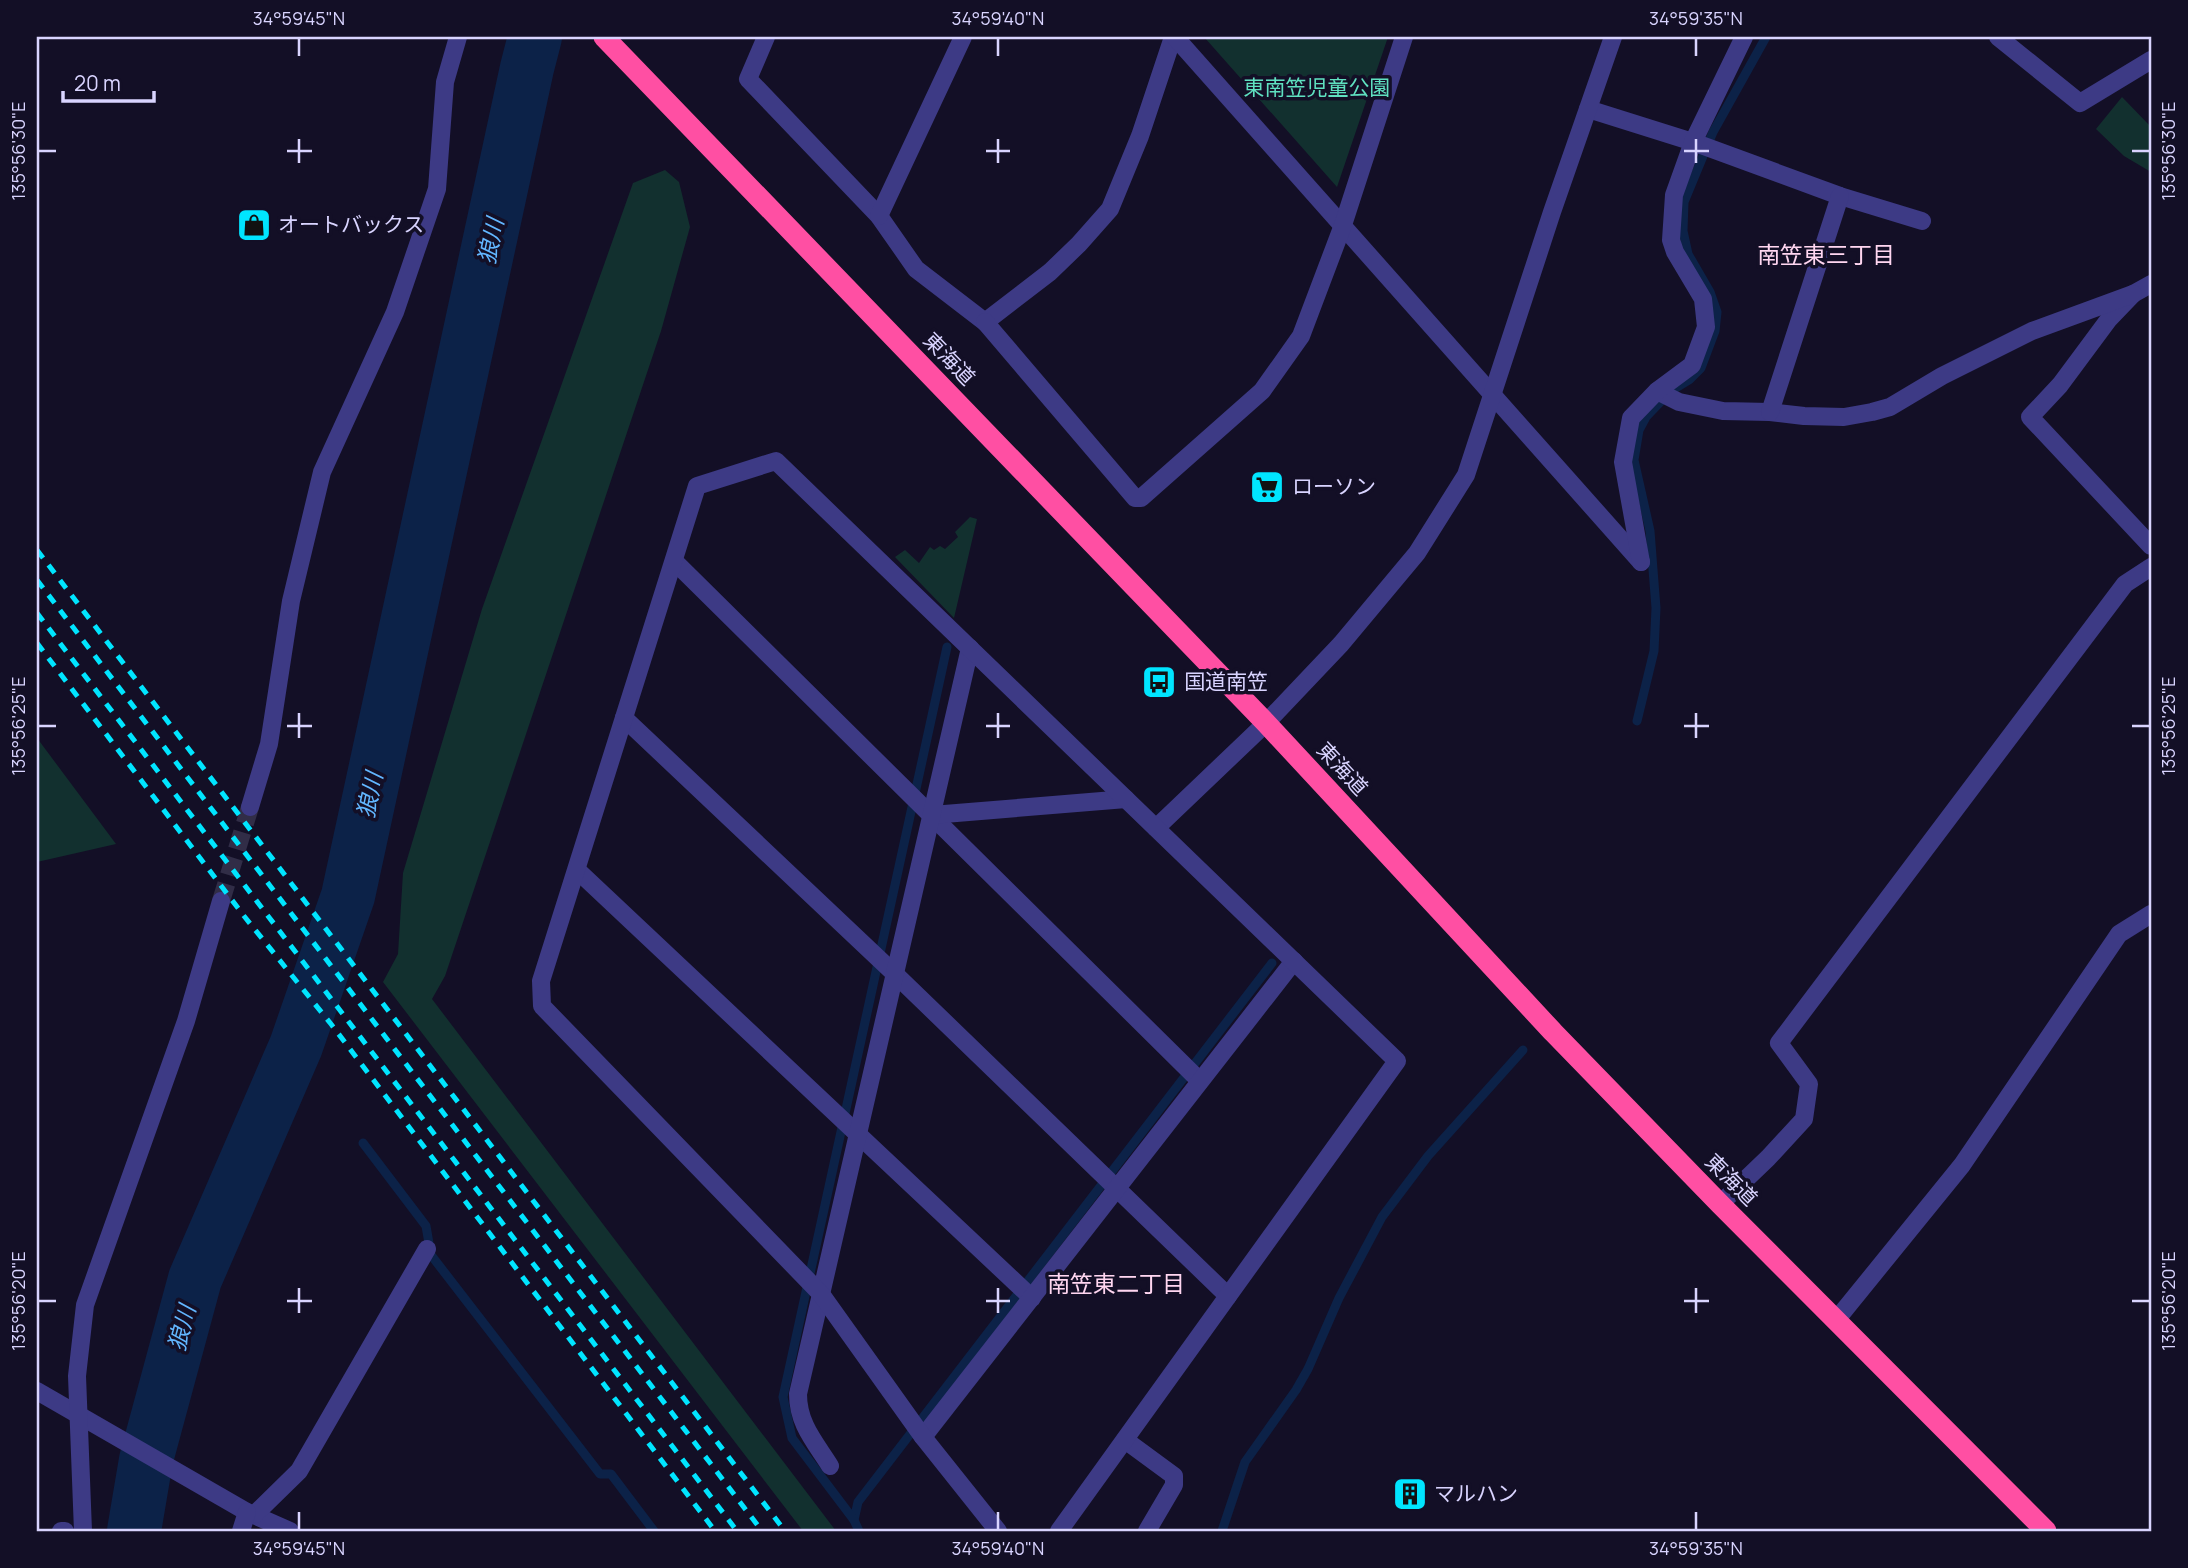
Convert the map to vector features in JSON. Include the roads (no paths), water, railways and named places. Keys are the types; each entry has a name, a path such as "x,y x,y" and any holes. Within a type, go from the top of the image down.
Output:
{"highway":[{"name":"東海道","path":"607,38 1266,723 1553,1032 2046,1531"}],"street":[{"path":"250,807 269,744 291,601 321,472 396,312 437,189 445,82 458,37"},
{"path":"766,37 748,79 879,216 916,269 985,321 1135,498 1141,498 1262,391 1301,337 1343,225 1404,37"},
{"path":"879,216 963,37"},
{"path":"985,321 1050,272 1110,209 1140,136 1174,37 1641,562 1623,462 1631,418 1657,391 1692,365 1706,327 1703,299 1675,252 1671,240 1674,195 1693,142 1744,37"},
{"path":"1156,828 1266,723 1341,644 1417,553 1466,475 1613,37"},
{"path":"1998,37 2080,103 2151,60"},
{"path":"1588,109 1693,142 1840,196 1922,221"},
{"path":"1770,412 1840,196"},
{"path":"1657,391 1679,402 1723,411 1844,417 1890,407 1942,376 2032,331 2133,294 2151,284"},
{"path":"2133,294 2109,320 2060,385 2030,417 2151,546"},
{"path":"998,1531 923,1437 821,1294 542,1006 541,981 697,486 776,461 1397,1061 1059,1531"},
{"path":"674,561 1200,1081"},
{"path":"1720,1204 1804,1119 1809,1084 1779,1043 2125,584 2151,567"},
{"path":"830,1466 802,1422 798,1409 798,1394 970,648"},
{"path":"624,718 895,974 1228,1296"},
{"path":"932,814 1126,799"},
{"path":"577,870 1032,1298"},
{"path":"83,1531 77,1376 85,1305 186,1021 221,901"},
{"path":"1837,1319 1962,1165 2119,934 2151,914"},
{"path":"923,1437 1294,961"},
{"path":"241,1531 251,1513 299,1471 427,1249"},
{"path":"37,1391 251,1513 290,1531"},
{"path":"1125,1440 1174,1476 1174,1485 1147,1531"}],"waterway":[{"name":"狼川","path":"134,1531 146,1460 195,1279 296,1046 348,896 535,37"},
{"path":"1637,721 1654,651 1656,608 1650,531 1634,460 1639,430 1646,417 1671,391 1689,380 1701,368 1715,331 1717,312 1710,292 1688,254 1683,231 1684,202 1713,132 1766,37"},
{"path":"859,1531 854,1520 792,1438 783,1397 947,647"},
{"path":"854,1520 858,1502 1272,963"},
{"path":"1222,1531 1245,1462 1308,1369 1339,1298 1382,1217 1428,1156 1523,1050"},
{"path":"363,1143 426,1226 431,1255 600,1474 611,1474 654,1531"}],"tunnel":[{"path":"221,901 250,807"}],"railway":[{"path":"37,550 785,1531"},
{"path":"37,580 762,1531"},
{"path":"37,613 737,1531"},
{"path":"37,643 244,916 331,1024 715,1531"}],"place":[{"name":"オートバックス","path":"254,225"},
{"name":"ローソン","path":"1267,487"},
{"name":"国道南笠","path":"1159,682"},
{"name":"マルハン","path":"1410,1494"}],"district":[{"name":"南笠東三丁目","path":"1826,255"},
{"name":"南笠東二丁目","path":"1116,1284"}],"park label":[{"name":"東南笠児童公園","path":"1317,88"}]}
